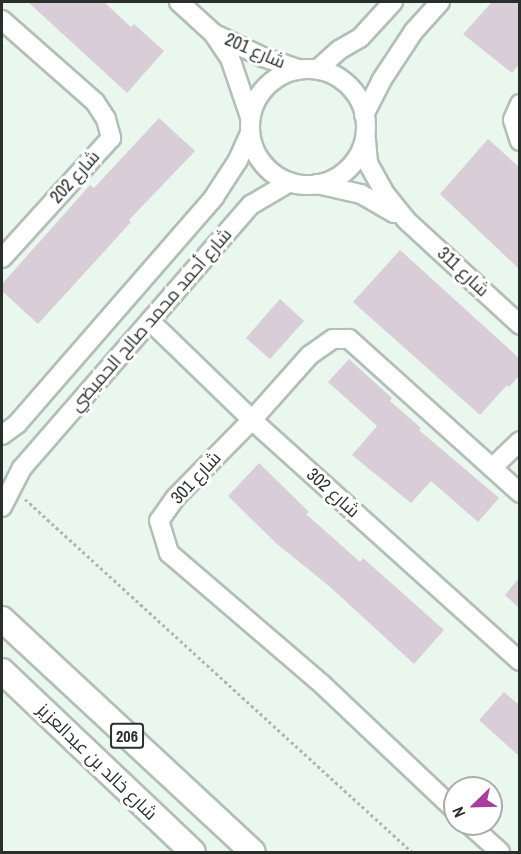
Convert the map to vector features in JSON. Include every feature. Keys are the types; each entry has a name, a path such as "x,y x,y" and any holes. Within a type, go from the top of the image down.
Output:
{"main road":[{"name":"206","path":"4,618 253,852"},
{"name":"شارع خالد بن عبدالعزيز","path":"2,671 193,852"}],"street":[{"name":"شارع 201","path":"179,2 213,33 230,58 250,125"},
{"path":"318,69 339,50 360,38 393,2"},
{"path":"364,115 381,81 414,31 440,2"},
{"name":"شارع 202","path":"2,20 95,102 106,119 111,138 2,258"},
{"name":"شارع 201","path":"213,33 263,57 298,69"},
{"path":"298,69 318,69 343,80 359,101 364,115 365,136 359,154 347,170 336,177 317,184 290,182 277,176 262,163 250,125 257,98 265,87 281,74 298,69"},
{"path":"519,104 513,120 519,141"},
{"name":"شارع أحمد محمد صالح الحميضي","path":"2,435 17,424 214,197 238,160 250,125"},
{"name":"شارع 311","path":"365,136 368,163 375,179 406,220 519,325"},
{"name":"شارع أحمد محمد صالح الحميضي","path":"2,507 6,480 22,468 251,205 290,182"},
{"name":"شارع 311","path":"317,184 361,194 406,220"},
{"name":"شارع 302","path":"150,321 252,420 519,661"},
{"name":"شارع 301","path":"443,799 322,685 169,553 159,521 175,498 252,420 310,356 333,339 349,339 519,493"},
{"path":"492,468 519,441"},
{"path":"482,836 500,852"}],"path":[{"path":"6,480 412,852"}],"building":[{"path":"28,2 104,2 131,27 134,24 164,51 127,93"},
{"path":"492,2 519,2 519,64 512,73 463,34"},
{"path":"159,118 195,151 129,220 131,222 38,324 2,291 2,284 90,185 94,188"},
{"path":"488,139 519,167 519,269 440,194"},
{"path":"400,250 519,358 519,376 509,387 507,385 480,415 353,302"},
{"path":"280,299 304,321 270,359 246,338"},
{"path":"349,359 392,398 390,401 421,428 419,430 499,498 478,522 431,481 411,503 352,455 377,426 328,382"},
{"path":"259,463 309,512 306,514 360,562 363,558 444,630 414,664 329,586 277,544 228,496"},
{"path":"519,578 519,608 505,595"},
{"path":"504,692 519,705 519,756 479,720"}]}
